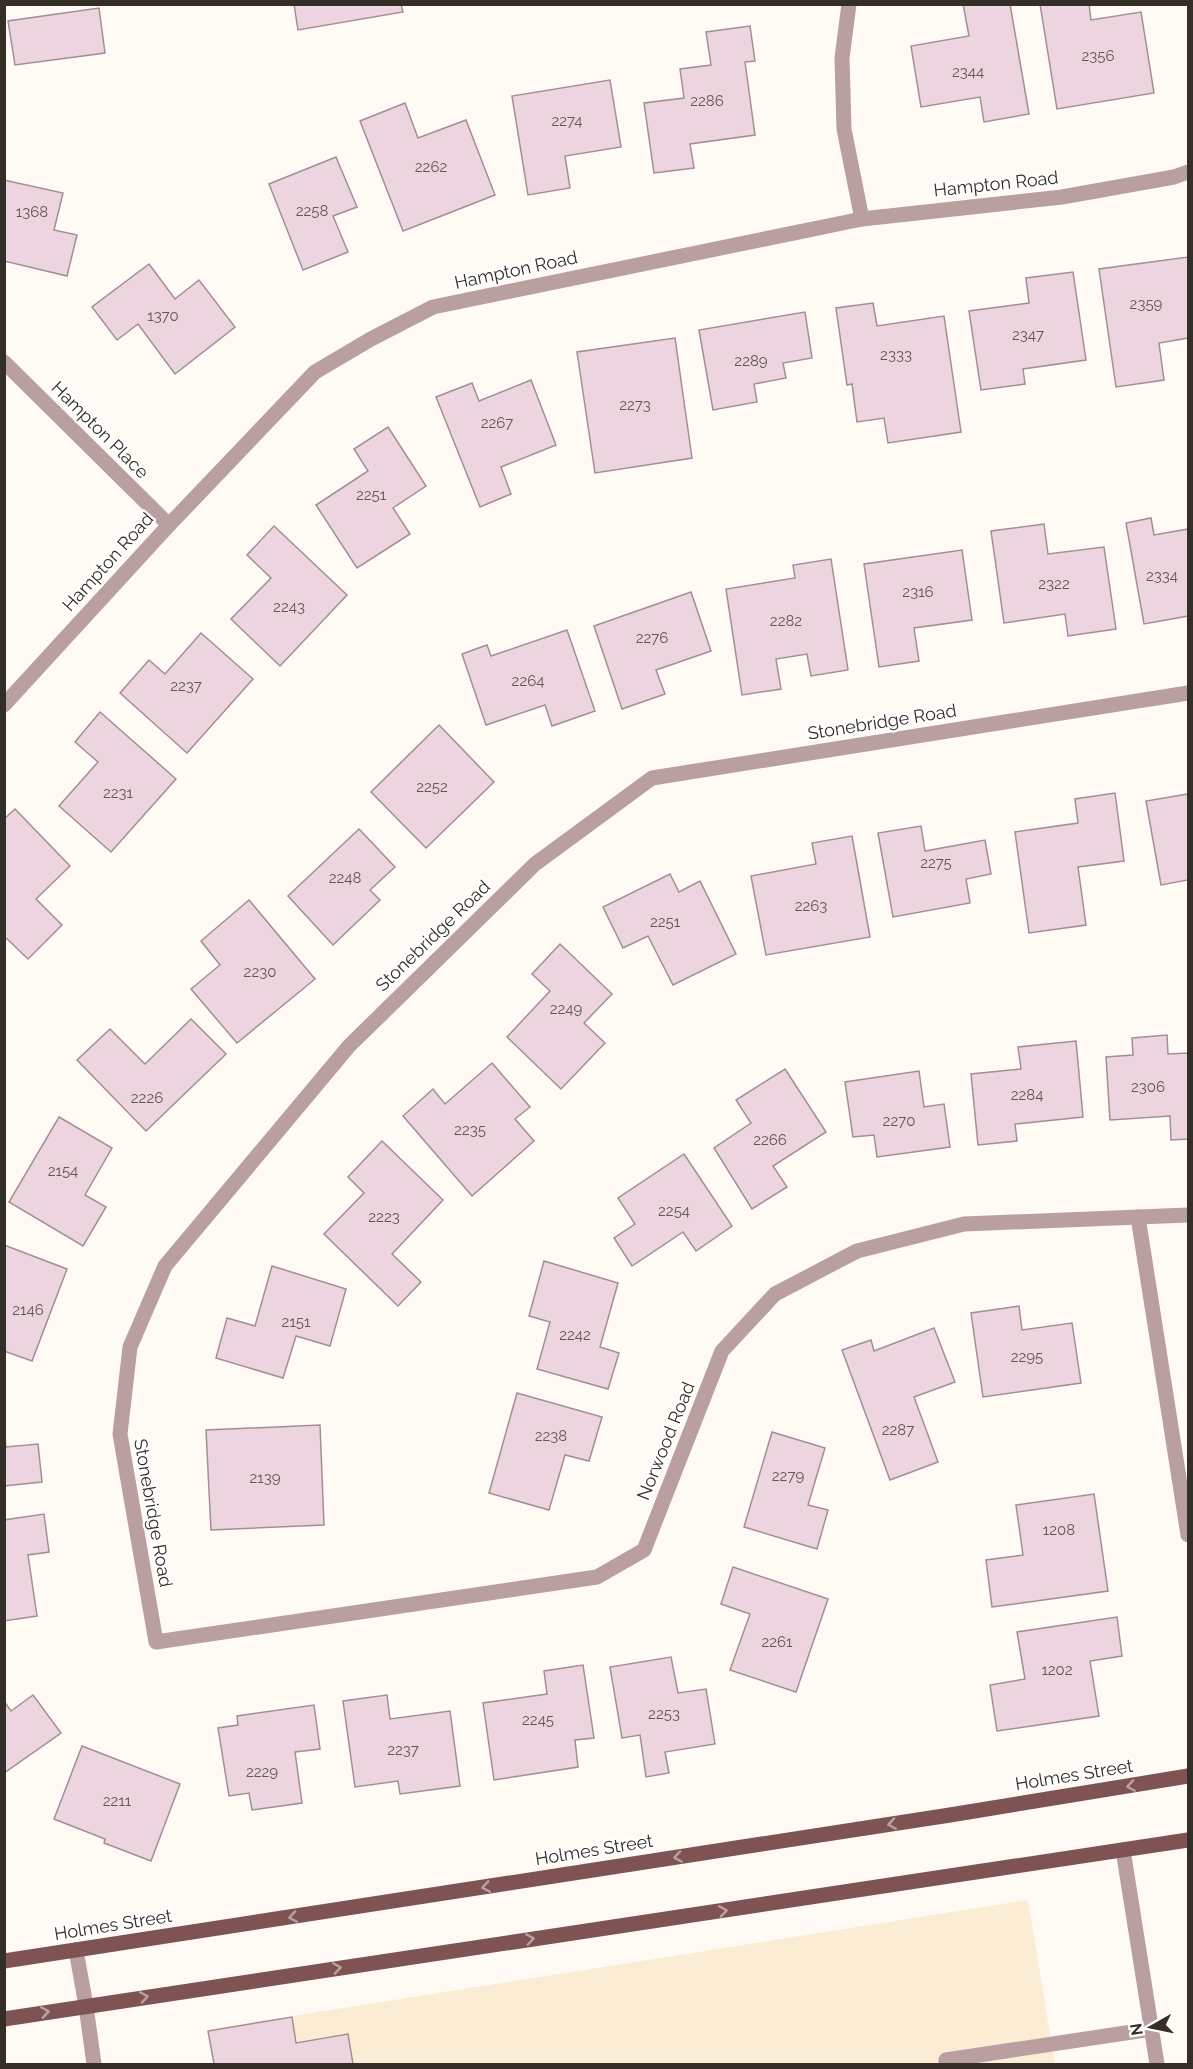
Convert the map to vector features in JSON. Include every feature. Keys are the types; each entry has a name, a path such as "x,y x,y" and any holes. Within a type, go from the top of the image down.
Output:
{"main road":[{"name":"Holmes Street","path":"4,1961 1188,1776"},
{"path":"4,2019 1188,1840"}],"street":[{"path":"849,4 842,58 844,129 862,219"},
{"name":"Hampton Road","path":"4,705 169,525 315,372 371,339 433,307 862,219 1062,197 1174,177 1188,172"},
{"name":"Hampton Place","path":"4,362 169,525"},
{"name":"Stonebridge Road","path":"156,1642 120,1434 130,1347 165,1266 349,1046 535,864 652,778 1188,693"},
{"name":"Norwood Road","path":"156,1642 597,1576 644,1550 722,1351 775,1294 857,1251 964,1224 1188,1215"},
{"path":"1138,1217 1188,1535"},
{"path":"1123,1850 1157,2064"},
{"path":"76,1950 94,2064"},
{"path":"946,2064 946,2060 1152,2029"}],"shaded area":[{"path":"1028,1900 1055,2064 215,2064 210,2029"}],"building":[{"path":"294,4 401,4 403,12 298,30"},
{"path":"963,4 1010,4 1029,114 984,122 980,97 921,107 911,46 969,36"},
{"path":"1040,4 1089,4 1091,20 1141,12 1154,93 1057,109"},
{"path":"99,8 105,53 15,65 8,21"},
{"path":"750,26 755,61 745,62 755,135 690,144 694,168 654,173 644,103 684,98 680,69 711,65 706,32"},
{"path":"610,80 621,147 565,156 570,188 528,195 512,96"},
{"path":"405,103 418,138 466,120 495,195 403,231 360,121"},
{"path":"336,157 357,207 333,216 348,252 303,270 269,184"},
{"path":"4,180 63,193 54,230 77,235 67,276 4,261"},
{"path":"1188,257 1188,338 1159,343 1164,380 1116,387 1099,269"},
{"path":"149,264 175,299 199,280 235,327 175,374 138,324 117,340 92,307"},
{"path":"1073,272 1086,360 1023,369 1025,384 981,390 969,311 1029,303 1026,278"},
{"path":"873,303 877,326 944,316 961,432 888,443 884,418 857,422 852,384 847,385 836,308"},
{"path":"805,312 812,358 783,363 786,378 754,384 757,402 713,410 699,330"},
{"path":"675,338 692,458 595,473 577,352"},
{"path":"531,380 556,445 501,467 511,494 480,507 436,397 472,383 479,401"},
{"path":"388,427 426,486 393,508 410,534 357,568 316,505 368,471 354,449"},
{"path":"1151,518 1154,535 1188,529 1188,616 1144,624 1126,523"},
{"path":"1044,524 1048,554 1104,547 1116,629 1068,636 1065,614 1004,623 991,531"},
{"path":"274,526 347,595 280,666 231,619 271,578 247,555"},
{"path":"962,550 972,620 914,628 919,661 879,667 864,564"},
{"path":"831,559 848,670 811,676 807,654 776,659 781,689 742,695 726,589 795,578 793,565"},
{"path":"691,592 711,651 656,670 665,694 622,709 594,626"},
{"path":"567,630 595,711 552,726 545,705 486,725 462,654 487,645 491,656"},
{"path":"201,633 253,679 187,753 120,693 149,660 165,674"},
{"path":"100,712 176,779 111,852 59,806 98,762 75,742"},
{"path":"439,725 494,782 426,848 371,792"},
{"path":"1115,793 1124,861 1078,867 1086,925 1029,933 1015,832 1078,823 1075,799"},
{"path":"1188,794 1188,880 1161,885 1146,801"},
{"path":"15,809 70,866 36,899 62,925 28,959 4,936 4,819"},
{"path":"921,826 925,851 985,840 991,874 966,879 970,903 893,917 878,833"},
{"path":"359,829 395,867 370,890 380,900 333,945 288,896"},
{"path":"852,836 870,937 766,955 751,876 816,864 812,843"},
{"path":"670,874 679,892 700,881 736,954 673,985 648,936 623,948 603,907"},
{"path":"249,900 315,979 237,1043 191,989 220,965 201,941"},
{"path":"560,944 612,994 584,1023 605,1043 561,1089 507,1037 550,991 532,974"},
{"path":"191,1019 226,1054 146,1131 77,1060 110,1029 145,1064"},
{"path":"1167,1035 1168,1054 1188,1053 1188,1139 1171,1140 1170,1116 1110,1120 1106,1057 1133,1055 1132,1038"},
{"path":"1076,1041 1083,1117 1015,1124 1017,1141 978,1145 971,1074 1021,1069 1018,1047"},
{"path":"492,1063 530,1107 515,1119 534,1141 472,1196 403,1116 433,1089 445,1104"},
{"path":"785,1069 826,1132 773,1166 787,1187 752,1209 714,1148 751,1123 736,1100"},
{"path":"919,1071 924,1107 944,1104 950,1147 877,1157 874,1135 853,1137 845,1082"},
{"path":"59,1117 112,1148 85,1195 106,1207 83,1246 9,1202"},
{"path":"382,1141 443,1200 392,1254 421,1282 398,1306 324,1234 364,1193 348,1177"},
{"path":"684,1154 732,1226 696,1251 683,1232 632,1266 614,1238 635,1224 618,1198"},
{"path":"4,1245 67,1269 32,1361 4,1351"},
{"path":"544,1261 618,1283 600,1347 619,1353 608,1389 537,1369 550,1322 529,1316"},
{"path":"272,1266 346,1289 330,1346 296,1336 283,1378 216,1358 227,1318 255,1326"},
{"path":"1019,1306 1022,1330 1072,1323 1081,1383 983,1397 971,1313"},
{"path":"934,1328 955,1382 914,1397 938,1462 890,1480 842,1350 871,1340 874,1351"},
{"path":"517,1393 602,1417 589,1461 565,1455 549,1510 489,1493"},
{"path":"320,1425 324,1525 211,1530 206,1430"},
{"path":"4,1430 6,1447 38,1444 42,1482 4,1486"},
{"path":"772,1432 825,1448 808,1505 828,1510 817,1549 744,1527"},
{"path":"1094,1494 1108,1591 992,1607 986,1560 1023,1555 1016,1505"},
{"path":"44,1514 49,1552 28,1555 37,1616 4,1621 4,1520"},
{"path":"733,1567 828,1599 796,1692 730,1670 750,1614 721,1604"},
{"path":"1117,1617 1122,1656 1090,1661 1099,1716 997,1731 990,1685 1025,1679 1017,1632"},
{"path":"671,1657 678,1693 706,1689 715,1744 665,1752 669,1773 646,1777 640,1735 622,1738 610,1667"},
{"path":"583,1665 594,1738 575,1740 578,1767 494,1780 483,1703 547,1694 544,1671"},
{"path":"33,1695 61,1733 4,1773 4,1701 11,1711"},
{"path":"387,1695 390,1719 450,1711 460,1786 400,1794 398,1781 355,1787 343,1701"},
{"path":"314,1705 320,1749 295,1752 302,1803 252,1810 249,1793 229,1796 218,1728 238,1725 237,1716"},
{"path":"82,1746 180,1784 151,1861 104,1843 105,1839 54,1819"},
{"path":"292,2017 296,2043 348,2034 353,2064 214,2064 208,2031"}]}
